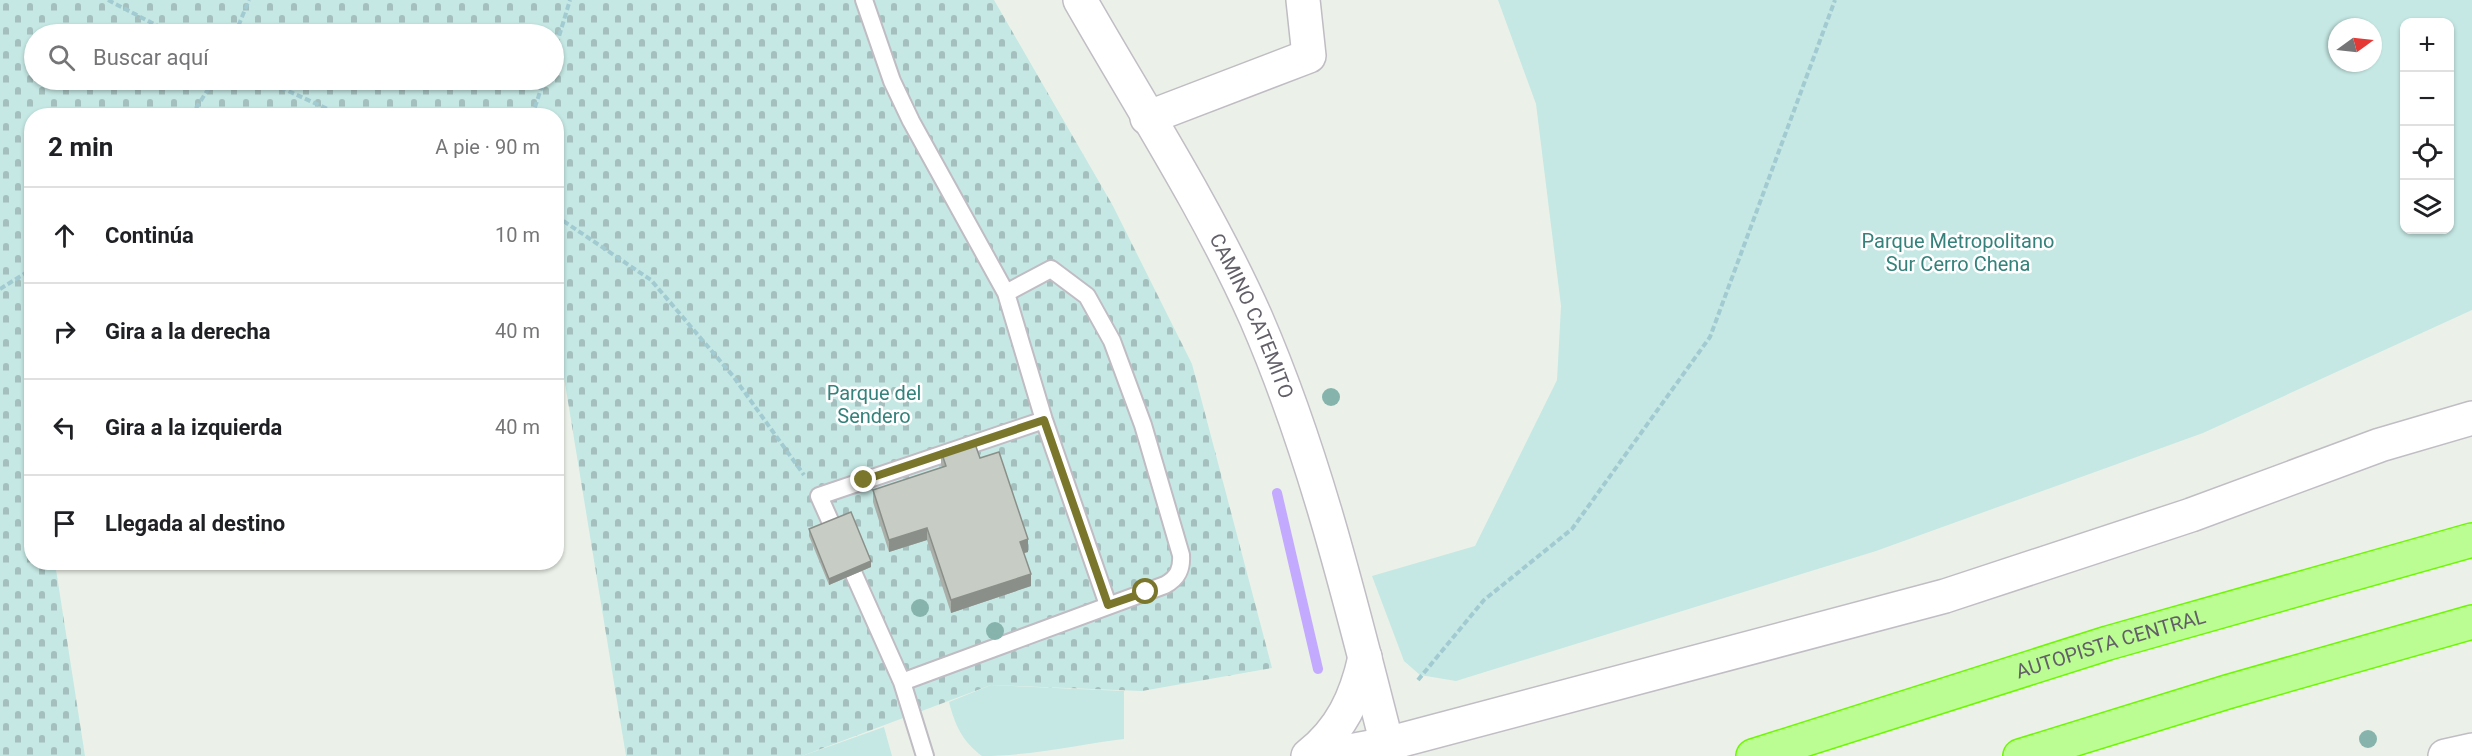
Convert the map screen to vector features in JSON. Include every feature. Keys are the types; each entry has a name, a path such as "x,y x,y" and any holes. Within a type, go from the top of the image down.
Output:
{"highway":[{"name":"AUTOPISTA CENTRAL","path":"1753,756 2108,644 2472,540"},
{"path":"2020,756 2227,692 2472,622"}],"main road":[{"name":"CAMINO CATEMITO","path":"1080,0 1228,259 1264,338 1326,510 1388,750"},
{"path":"1148,118 1309,56 1303,0"},
{"path":"1323,756 1388,750 1945,596 2191,515 2380,445 2472,418"},
{"name":"CAMINO CATEMITO","path":"1308,756 1334,732 1345,716 1354,698 1365,655"},
{"path":"2445,756 2472,750"}],"lane":[{"path":"864,0 892,81 911,121 1006,293 1044,420 1108,605"},
{"path":"902,682 1166,585 1176,577 1181,563 1143,425 1112,342 1088,296 1051,269 1006,293"},
{"path":"926,756 902,682 819,496 1044,420"}],"path":[{"path":"108,0 154,24"},
{"path":"239,24 249,0"},
{"path":"563,24 570,0"},
{"path":"1419,680 1484,600 1572,529 1710,337 1797,96 1835,0"},
{"path":"196,108 208,90"},
{"path":"286,90 325,108"},
{"path":"535,108 541,90"},
{"path":"564,221 651,280 732,376 819,496"},
{"path":"0,289 24,274"}],"green space":[{"name":"Parque del Sendero","path":"0,0 994,0 1113,206 1192,364 1272,668 1142,691 991,685 802,756 626,756 564,377 564,108 24,108 24,570 56,570 85,756 0,756"},
{"name":"Parque Metropolitano Sur Cerro Chena","path":"1498,0 2472,0 2472,310 2203,433 1876,551 1456,681 1420,675 1404,661 1372,576 1475,546 1557,380 1561,306 1536,104"},
{"path":"991,685 1124,691 1124,739 1035,752 982,756 960,732 949,702"},
{"path":"884,727 892,756 802,756"}],"building":[{"path":"974,441 980,458 999,452 1028,539 1020,542 1031,574 951,600 927,528 889,540 873,490 946,466 941,451"},
{"path":"851,512 871,561 829,579 809,529"}],"waterway":[{"path":"1277,493 1318,669"}],"route":[{"path":"864,480 1044,420 1108,605 1146,592"}]}
